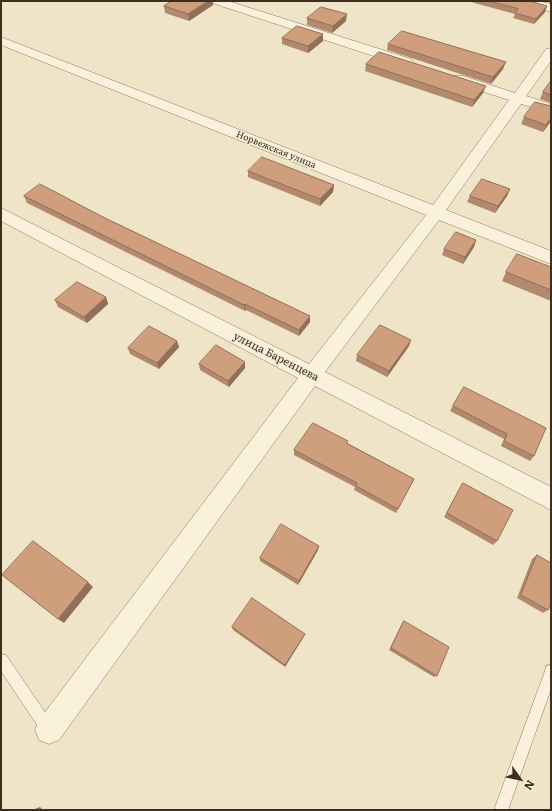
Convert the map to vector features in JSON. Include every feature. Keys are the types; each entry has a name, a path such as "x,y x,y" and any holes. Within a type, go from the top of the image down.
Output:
{"street":[{"path":"216,1 420,66"},
{"path":"525,1 551,8"},
{"name":"Норвежская улица","path":"1,41 551,258"},
{"path":"49,730 311,376 436,213 551,52"},
{"path":"450,76 551,109"},
{"name":"улица Баренцева","path":"1,214 311,376 551,499"}],"lane":[{"path":"1,660 49,730"},
{"path":"503,810 502,808 551,671"}],"building":[{"path":"172,1 208,1 188,14 164,6"},
{"path":"489,1 529,1 547,6 536,19 515,13 518,9"},
{"path":"321,7 347,14 333,26 307,18"},
{"path":"297,26 323,34 308,46 282,38"},
{"path":"402,31 506,62 493,77 388,44"},
{"path":"379,52 486,86 474,100 366,64"},
{"path":"551,81 551,95 543,92"},
{"path":"535,102 551,106 551,118 546,125 524,117"},
{"path":"262,157 334,185 320,199 248,171"},
{"path":"482,179 510,189 498,206 470,196"},
{"path":"40,184 105,218 310,316 299,330 245,304 244,305 24,196"},
{"path":"456,232 476,240 465,257 444,249"},
{"path":"517,254 551,267 551,290 506,272"},
{"path":"77,282 106,297 84,317 55,300"},
{"path":"380,325 411,340 389,371 357,355"},
{"path":"149,326 177,341 157,363 128,348"},
{"path":"216,345 245,362 228,381 199,364"},
{"path":"464,387 546,428 534,456 504,441 507,434 453,406"},
{"path":"313,423 348,441 346,443 414,479 398,509 356,486 357,483 294,450"},
{"path":"463,483 513,510 497,541 447,513"},
{"path":"281,524 319,546 299,581 260,558"},
{"path":"33,541 88,582 58,619 2,575"},
{"path":"537,555 551,563 551,603 548,610 521,595"},
{"path":"252,598 305,634 285,665 232,627"},
{"path":"404,621 449,647 437,676 391,648"}]}
